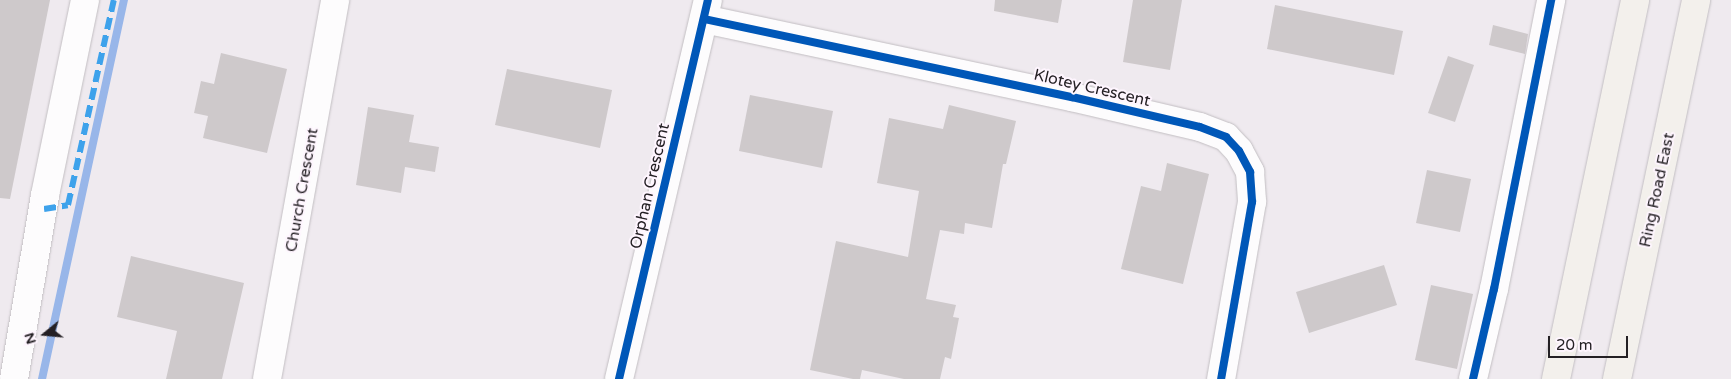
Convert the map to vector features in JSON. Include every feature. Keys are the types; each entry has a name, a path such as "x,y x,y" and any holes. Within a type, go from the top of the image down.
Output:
{"main road":[{"path":"1556,379 1635,0"},
{"name":"Ring Road East","path":"1617,379 1696,0"}],"street":[{"path":"14,379 45,195 85,0"},
{"name":"Church Crescent","path":"267,379 335,0"},
{"path":"1473,379 1494,289 1551,0"},
{"name":"Orphan Crescent","path":"618,379 706,10"},
{"name":"Klotey Crescent","path":"706,10 1200,127 1226,138 1239,150 1250,172 1252,202 1221,379"}],"building":[{"path":"0,0 50,0 10,199 0,198"},
{"path":"995,0 1062,0 1058,23 994,11"},
{"path":"1133,0 1182,0 1170,70 1123,62"},
{"path":"1275,5 1403,31 1394,75 1267,49"},
{"path":"1493,25 1528,34 1525,54 1489,45"},
{"path":"221,53 287,69 267,153 203,138 208,116 194,113 201,81 214,84"},
{"path":"1448,56 1474,65 1455,122 1428,113"},
{"path":"507,69 612,90 600,148 495,125"},
{"path":"750,95 833,111 822,168 739,151"},
{"path":"949,105 1016,121 1006,164 1003,164 992,228 965,223 964,234 940,230 926,299 956,305 953,317 959,318 951,359 945,357 940,379 904,379 862,370 860,379 853,379 810,370 836,241 908,257 919,191 877,183 889,118 943,129"},
{"path":"368,107 414,115 409,142 439,147 435,172 405,167 401,193 356,185"},
{"path":"1167,163 1209,174 1183,284 1121,269 1141,186 1161,191"},
{"path":"1427,170 1471,179 1460,232 1416,223"},
{"path":"131,256 244,283 222,379 166,379 177,331 117,317"},
{"path":"1384,265 1397,305 1309,333 1296,292"},
{"path":"1431,285 1473,294 1457,369 1415,360"}],"waterway":[{"path":"42,379 124,0"}],"marked path":[{"path":"44,209 68,205 114,0"}],"cycle path":[{"path":"619,379 708,0"},
{"path":"1473,379 1494,289 1551,0"},
{"path":"704,19 1072,97 1200,127 1226,137 1239,151 1250,172 1252,202 1221,379"}]}
